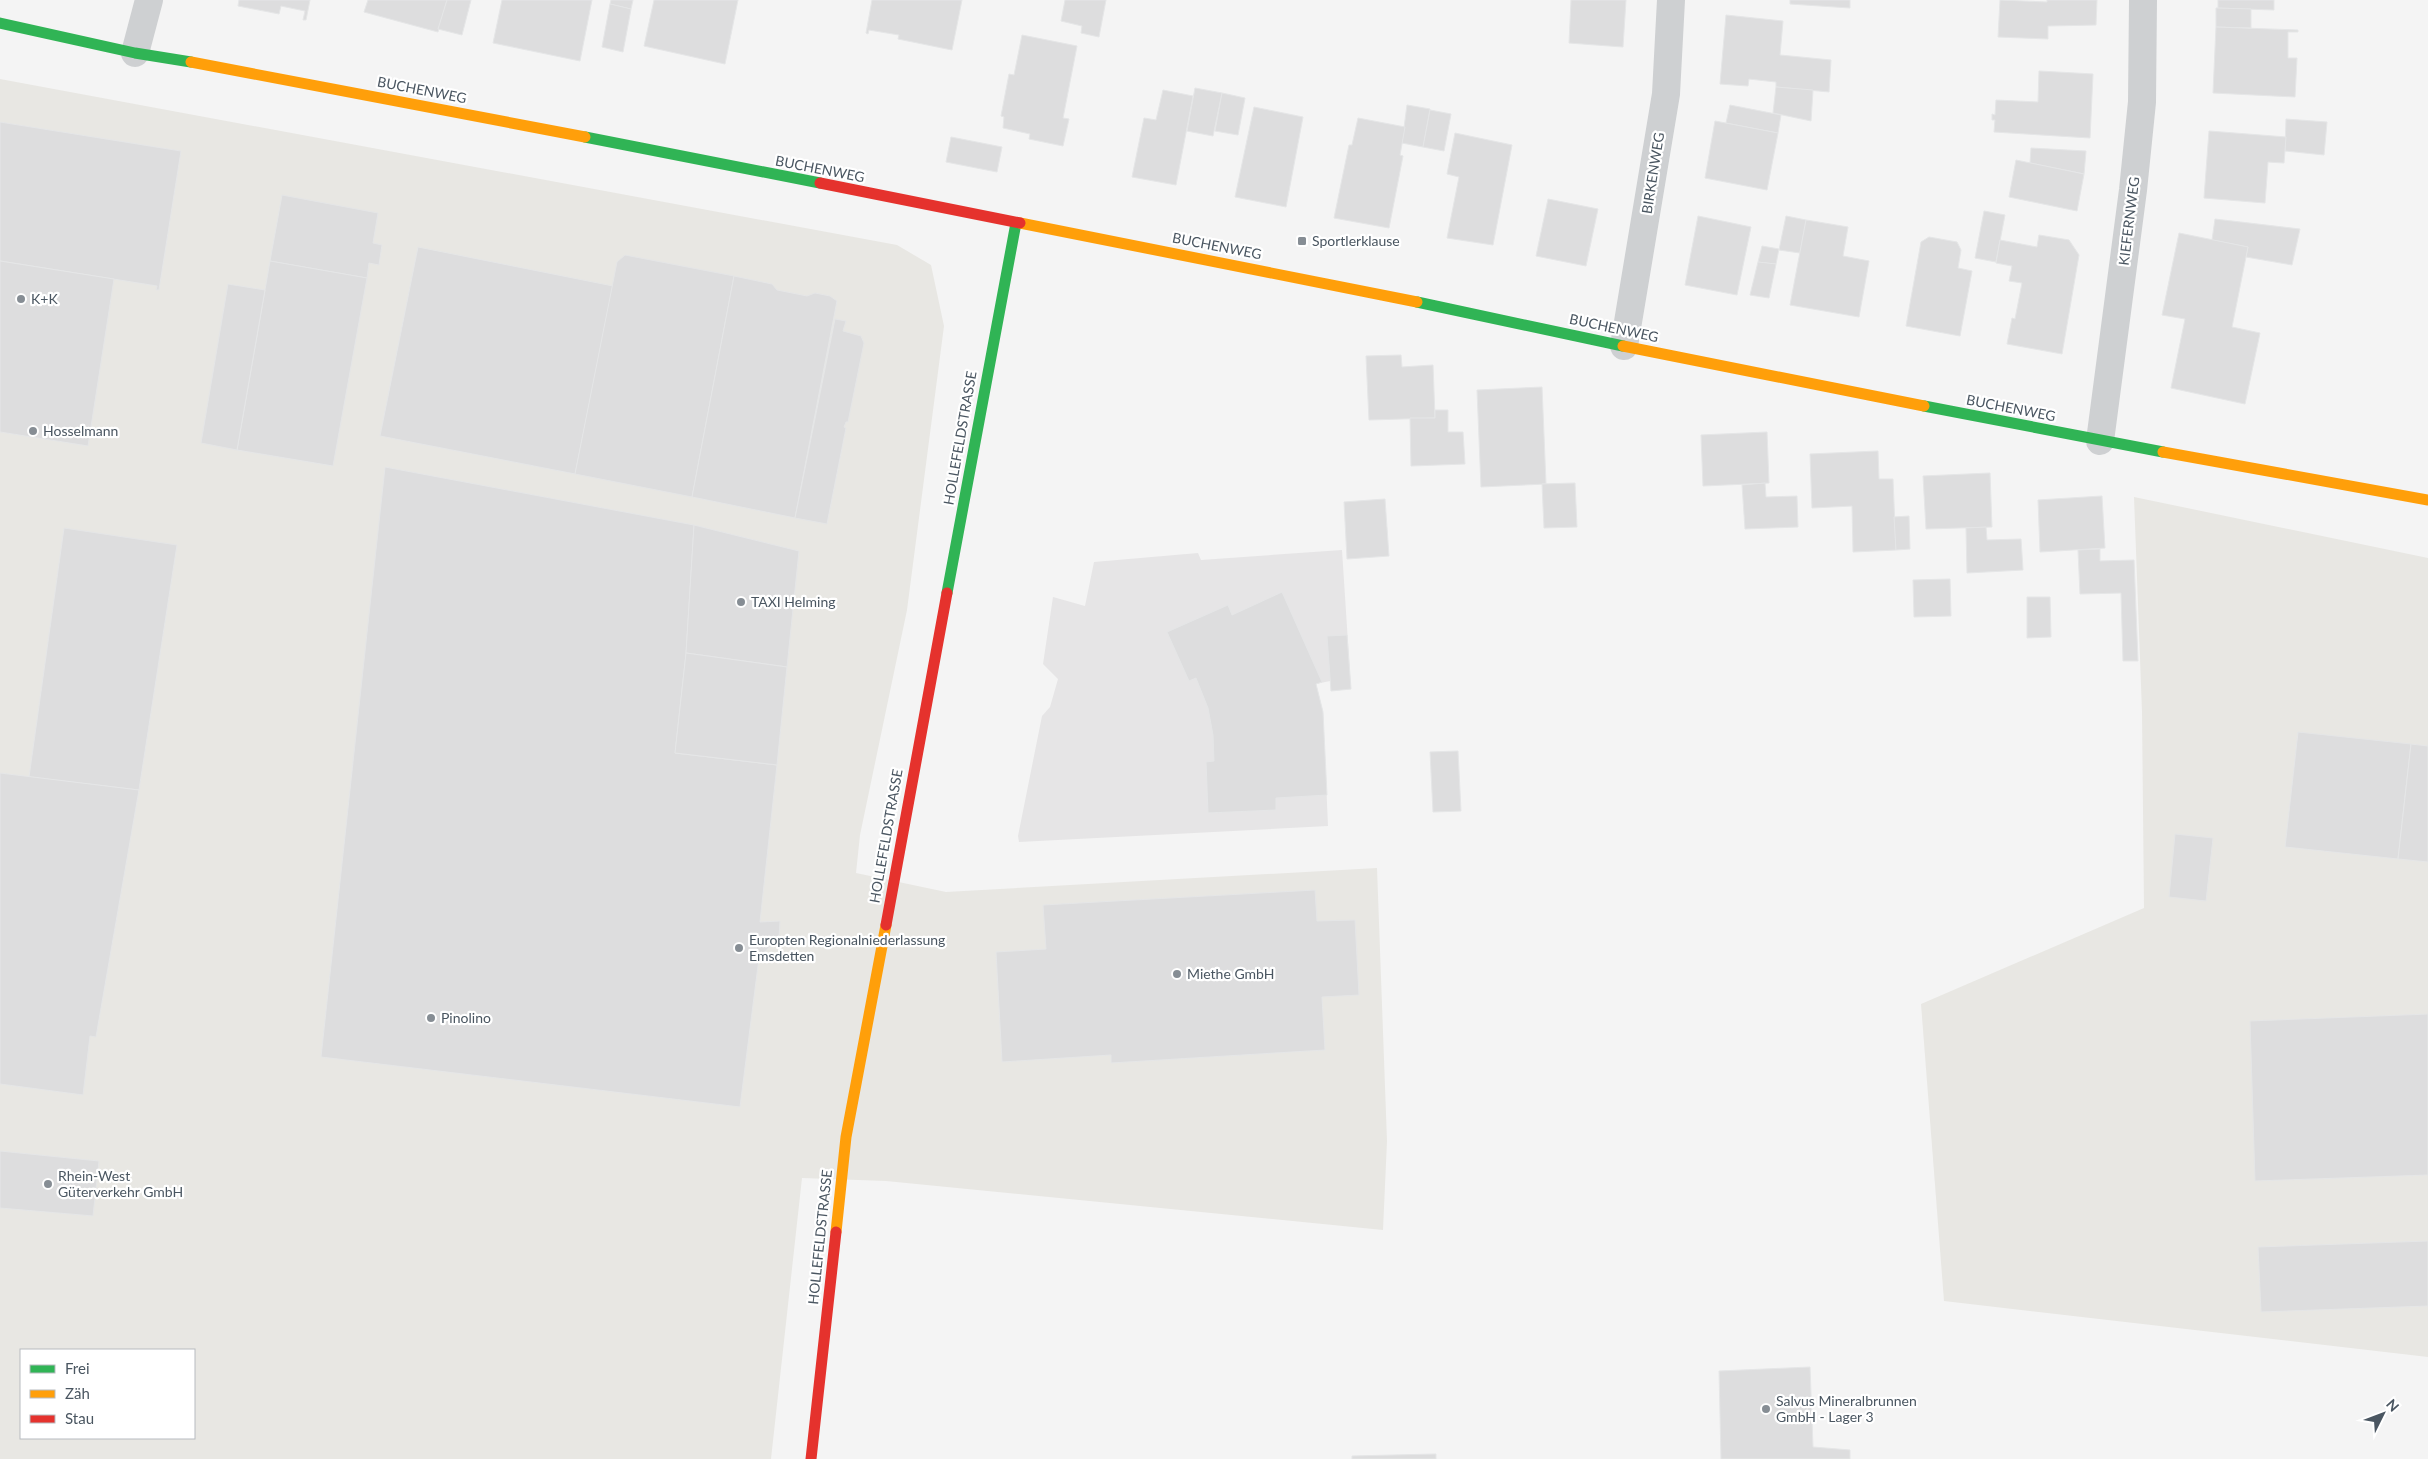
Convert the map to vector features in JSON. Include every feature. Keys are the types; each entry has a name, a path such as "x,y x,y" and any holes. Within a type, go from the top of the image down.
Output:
{"street":[{"path":"135,52 149,0"},
{"name":"BIRKENWEG","path":"1624,346 1666,94 1671,0"},
{"name":"KIEFERNWEG","path":"2100,441 2133,190 2142,102 2144,0"},
{"name":"BUCHENWEG","path":"0,23 135,52 237,69 1293,276 1624,346 2100,441 2428,500"},
{"name":"HOLLEFELDSTRASSE","path":"811,1459 846,1137 1016,223"}],"shaded area":[{"path":"0,79 897,245 931,265 944,326 907,610 860,835 856,873 946,892 1377,868 1387,1141 1383,1230 886,1181 802,1178 771,1459 0,1459"},
{"path":"2134,497 2428,558 2428,1357 1944,1301 1921,1004 2144,908 2142,712"},
{"path":"1342,550 1351,689 1331,691 1330,681 1316,684 1323,712 1328,826 1019,842 1018,836 1042,716 1050,707 1058,679 1043,664 1053,597 1085,606 1094,562 1198,553 1201,560"}],"building":[{"path":"239,0 310,0 306,20 303,20 305,11 281,6 279,14 238,6"},
{"path":"368,0 447,0 438,32 364,12"},
{"path":"447,0 471,0 462,35 438,29"},
{"path":"502,0 592,0 580,61 493,43"},
{"path":"611,0 633,0 631,9 610,4"},
{"path":"654,0 738,0 725,64 644,46"},
{"path":"872,0 962,0 952,50 898,39 899,35 869,30 868,34 866,33"},
{"path":"1065,0 1106,0 1099,37 1081,33 1082,26 1061,21"},
{"path":"1571,0 1626,0 1623,47 1569,43"},
{"path":"1790,0 1850,0 1850,8 1790,4"},
{"path":"2000,0 2047,2 2047,0 2097,0 2096,25 2048,26 2048,39 1998,37"},
{"path":"2218,0 2274,0 2274,10 2218,8"},
{"path":"610,4 631,9 623,52 602,47"},
{"path":"2216,8 2251,9 2251,28 2216,27"},
{"path":"1726,15 1783,21 1780,55 1831,60 1829,92 1776,87 1776,82 1749,79 1748,86 1720,84"},
{"path":"2216,27 2298,30 2298,32 2288,32 2288,58 2297,58 2295,97 2213,93"},
{"path":"1022,35 1077,46 1063,118 1069,119 1063,146 1029,139 1030,134 1003,128 1004,117 1001,116 1009,74 1014,75"},
{"path":"2039,71 2093,74 2090,138 1994,132 1995,120 1992,120 1992,114 1995,115 1996,100 2038,102"},
{"path":"1776,87 1813,90 1811,121 1773,113"},
{"path":"1195,88 1222,93 1213,136 1187,131"},
{"path":"1163,90 1193,96 1176,185 1132,177 1144,118 1156,120"},
{"path":"1222,93 1245,98 1238,135 1215,131"},
{"path":"1407,105 1430,109 1423,147 1402,143"},
{"path":"1730,105 1781,115 1778,133 1726,123"},
{"path":"1254,107 1303,117 1286,207 1235,197"},
{"path":"1430,110 1451,114 1444,151 1423,147"},
{"path":"1358,118 1405,127 1400,155 1403,156 1389,228 1334,218 1349,145 1352,145"},
{"path":"2286,119 2327,122 2324,155 2285,151"},
{"path":"1715,121 1778,133 1767,190 1705,178"},
{"path":"0,122 181,151 159,290 156,290 157,286 0,261"},
{"path":"2209,131 2286,137 2284,163 2268,162 2265,203 2204,198"},
{"path":"1455,133 1512,145 1493,245 1447,238 1459,177 1447,174"},
{"path":"951,137 1002,147 997,172 946,162"},
{"path":"2031,148 2086,151 2084,174 2030,163"},
{"path":"2016,160 2084,174 2077,211 2009,197"},
{"path":"282,195 378,213 373,243 382,245 379,265 369,263 367,278 270,261"},
{"path":"1548,199 1598,209 1586,266 1536,256"},
{"path":"1984,211 2005,215 1996,262 1975,258"},
{"path":"1698,216 1751,227 1737,295 1685,285"},
{"path":"1786,216 1806,220 1800,253 1779,250"},
{"path":"2215,219 2300,229 2292,265 2246,257 2248,247 2212,240"},
{"path":"1806,220 1848,227 1843,256 1869,261 1859,317 1790,305"},
{"path":"2179,233 2248,247 2232,327 2260,333 2245,404 2171,388 2185,319 2162,315"},
{"path":"2039,235 2069,240 2079,255 2062,354 2007,344 2012,318 2015,319 2022,283 2009,281 2012,266 1996,263 2000,240 2037,247"},
{"path":"1929,237 1957,242 1961,250 1958,268 1972,271 1960,336 1906,326 1921,242"},
{"path":"1762,246 1779,249 1776,264 1758,262"},
{"path":"418,247 613,286 575,474 380,436"},
{"path":"625,255 734,276 692,497 575,474 617,262"},
{"path":"0,261 114,279 88,446 0,432"},
{"path":"270,261 367,278 333,466 237,450"},
{"path":"1758,262 1776,264 1769,298 1750,295"},
{"path":"734,276 772,284 777,290 807,296 815,293 830,296 837,301 795,518 692,497"},
{"path":"228,284 265,290 237,450 201,443"},
{"path":"835,319 846,321 843,331 861,336 864,343 848,422 846,422 844,427 846,428 827,524 795,518"},
{"path":"1401,355 1402,367 1433,365 1435,418 1369,420 1366,356"},
{"path":"1542,387 1546,484 1481,487 1477,390"},
{"path":"1435,410 1448,410 1448,432 1463,432 1465,464 1411,466 1410,418 1435,418"},
{"path":"1767,432 1769,483 1703,486 1701,435"},
{"path":"1878,451 1879,479 1893,479 1896,550 1853,552 1852,506 1812,508 1810,454"},
{"path":"385,467 694,525 686,653 675,753 777,765 760,922 780,921 779,937 759,958 740,1107 321,1057"},
{"path":"1990,473 1992,527 1926,529 1923,476"},
{"path":"1575,483 1577,527 1544,528 1542,484"},
{"path":"1765,483 1766,497 1797,496 1798,527 1745,529 1742,485"},
{"path":"2102,496 2105,548 2040,552 2038,500"},
{"path":"1385,499 1389,556 1347,559 1344,502"},
{"path":"1909,516 1910,549 1896,550 1894,517"},
{"name":"TAXI Helming","path":"694,525 799,551 787,667 686,653"},
{"path":"1986,527 1987,540 2021,539 2023,570 1967,573 1966,528"},
{"path":"64,528 177,545 139,790 29,777"},
{"path":"2100,549 2100,561 2134,560 2138,661 2123,661 2121,593 2080,594 2078,550"},
{"path":"1950,579 1951,616 1914,617 1913,580"},
{"path":"1282,592 1322,682 1316,684 1323,712 1327,795 1276,798 1276,810 1208,813 1206,762 1214,761 1213,735 1208,708 1196,678 1189,681 1167,632 1228,605 1232,615"},
{"path":"2027,597 2050,597 2051,637 2027,638"},
{"path":"1347,635 1351,689 1331,691 1327,636"},
{"path":"686,653 787,667 777,765 675,753"},
{"path":"2298,732 2411,744 2398,859 2285,847"},
{"path":"2411,744 2428,746 2428,862 2398,859"},
{"path":"1458,751 1461,811 1433,812 1430,752"},
{"path":"0,773 139,790 96,1037 90,1036 83,1095 0,1084"},
{"path":"2175,834 2213,838 2206,901 2169,897"},
{"name":"Miethe GmbH","path":"1315,890 1317,921 1355,920 1359,995 1322,997 1325,1050 1111,1063 1111,1055 1002,1062 996,952 1046,949 1043,905"},
{"path":"2428,1014 2428,1175 2255,1181 2250,1021"},
{"name":"Rhein-West Güterverkehr GmbH","path":"0,1151 99,1161 93,1216 0,1208"},
{"path":"2428,1241 2428,1306 2261,1312 2258,1247"},
{"name":"Salvus Mineralbrunnen GmbH - Lager 3","path":"1810,1367 1813,1447 1850,1450 1850,1459 1721,1459 1719,1371"},
{"path":"1436,1454 1436,1459 1352,1459 1352,1456"}],"traffic: fast":[{"path":"0,23 135,53 191,62"},
{"path":"585,137 820,183"},
{"path":"947,593 1016,223"},
{"path":"1417,302 1623,346"},
{"path":"1924,406 2163,452"}],"traffic: slow":[{"path":"191,62 585,137"},
{"path":"1020,223 1417,302"},
{"path":"1623,346 1924,406"},
{"path":"2163,452 2428,500"},
{"path":"836,1232 846,1137 886,925"}],"traffic: jam":[{"path":"820,183 1020,223"},
{"path":"886,925 947,593"},
{"path":"811,1459 836,1232"}],"place":[{"name":"Sportlerklause","path":"1302,241"},
{"name":"K+K","path":"21,299"},
{"name":"Hosselmann","path":"33,431"},
{"name":"TAXI Helming","path":"741,602"},
{"name":"Europten Regionalniederlassung Emsdetten","path":"739,948"},
{"name":"Miethe GmbH","path":"1177,974"},
{"name":"Pinolino","path":"431,1018"},
{"name":"Rhein-West Güterverkehr GmbH","path":"48,1184"},
{"name":"Salvus Mineralbrunnen GmbH - Lager 3","path":"1766,1409"}]}
